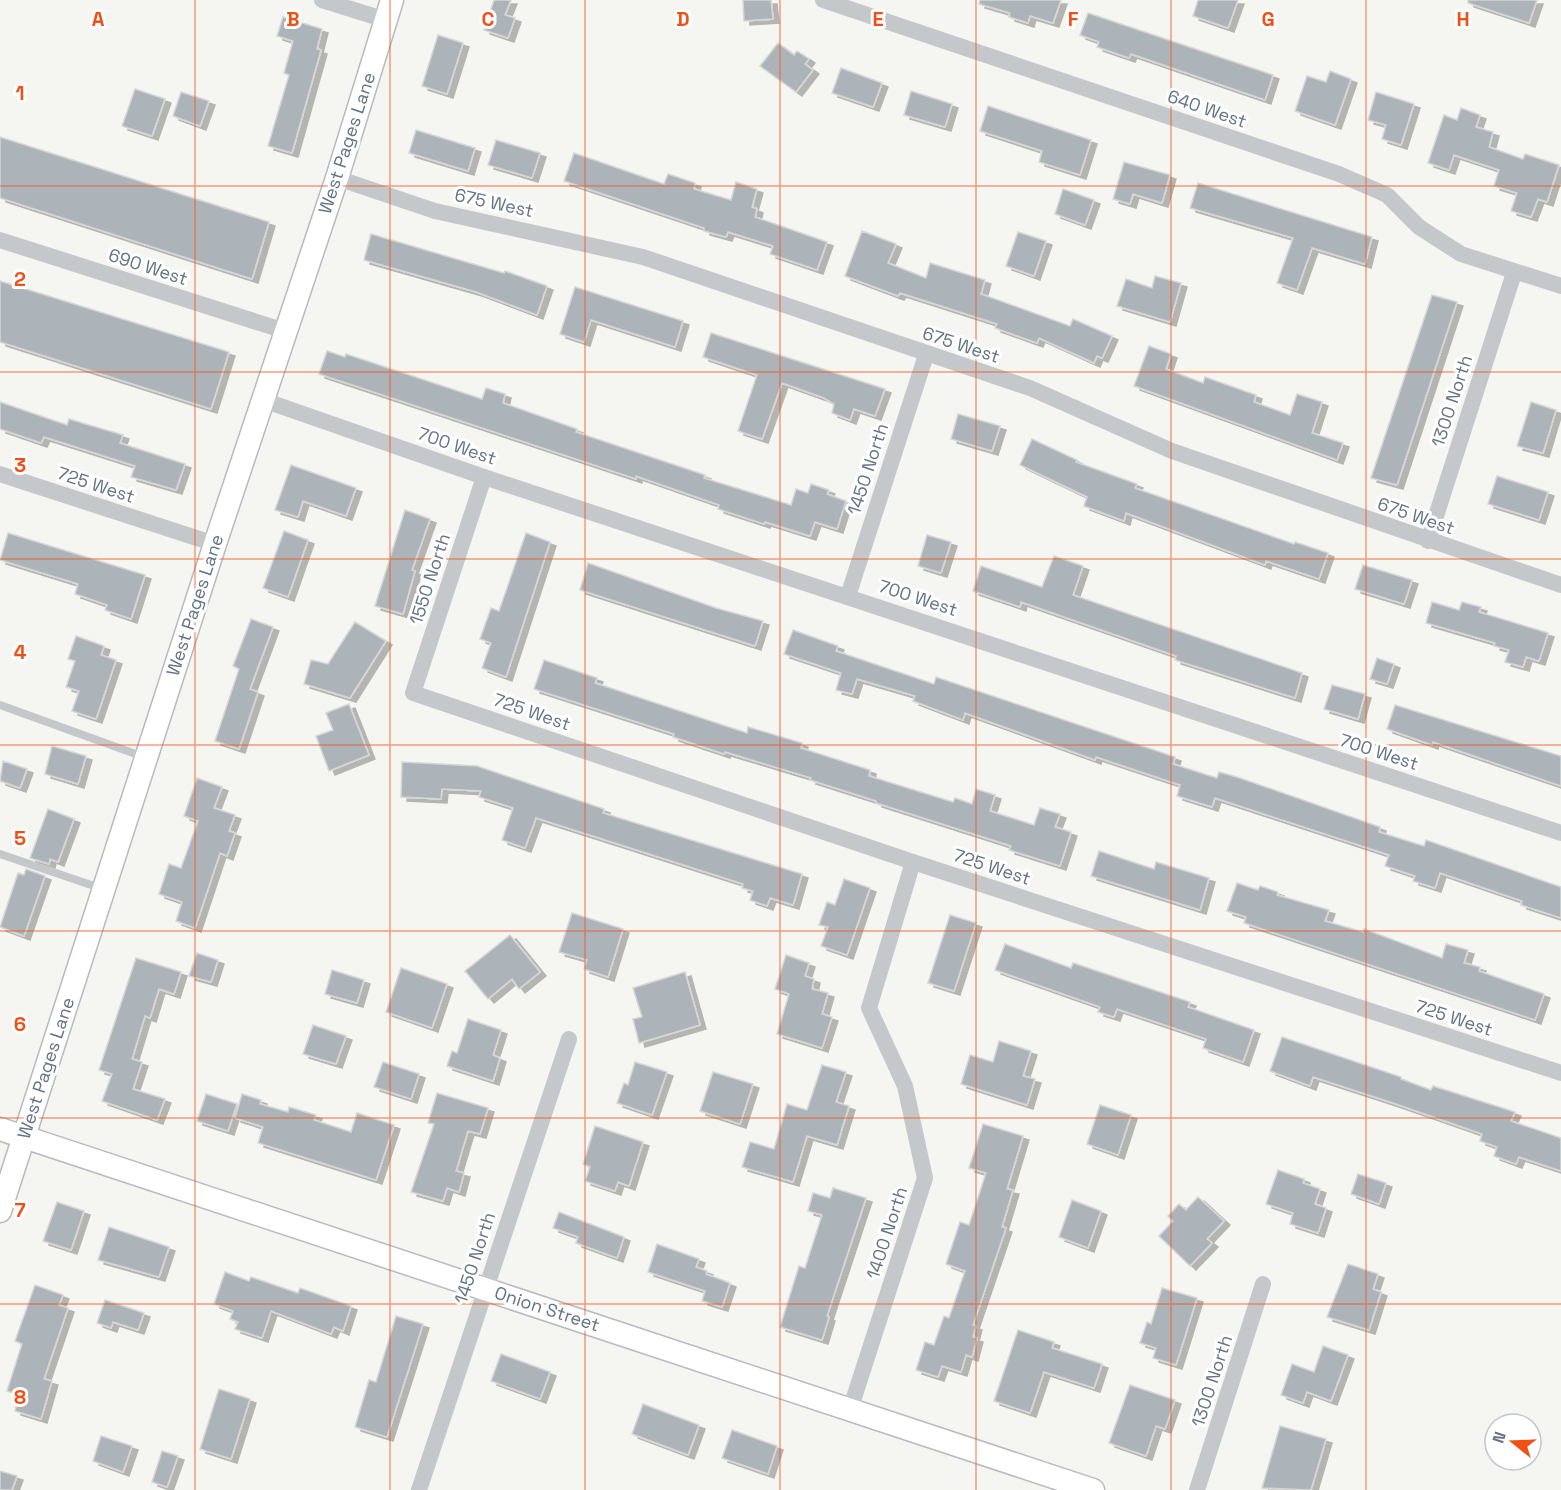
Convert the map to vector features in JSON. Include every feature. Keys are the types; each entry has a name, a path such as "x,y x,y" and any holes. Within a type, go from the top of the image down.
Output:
{"street":[{"path":"322,0 389,10"},
{"name":"640 West","path":"822,0 1339,174 1387,195 1419,227 1461,254 1514,273 1561,286"},
{"name":"West Pages Lane","path":"0,1211 215,544 337,178 389,10"},
{"name":"675 West","path":"337,178 435,211 643,257 926,355 1030,388 1172,451 1561,585"},
{"name":"690 West","path":"0,240 285,331"},
{"name":"1300 North","path":"1428,541 1514,273"},
{"name":"1450 North","path":"848,596 926,355"},
{"name":"700 West","path":"263,400 484,477 1561,833"},
{"name":"725 West","path":"0,474 215,544"},
{"name":"1550 North","path":"413,693 484,477"},
{"name":"725 West","path":"413,693 913,861 1561,1073"},
{"name":"1400 North","path":"850,1410 925,1178 905,1086 869,1008 913,861"},
{"name":"1450 North","path":"419,1490 569,1039"},
{"name":"Onion Street","path":"0,1129 1093,1490"},
{"name":"1300 North","path":"1197,1490 1263,1284"}],"lane":[{"path":"0,705 146,758"},
{"path":"0,854 104,889"}],"building":[{"path":"494,0 511,0 505,15 515,18 508,38 484,30"},
{"path":"743,0 771,0 773,19 744,21"},
{"path":"980,0 1061,0 1053,23 1030,16 1028,23 1009,17 1010,13 979,4"},
{"path":"1198,0 1238,0 1228,28 1193,16"},
{"path":"1468,0 1537,0 1529,23 1468,3"},
{"path":"1088,13 1273,75 1265,100 1131,54 1129,58 1097,47 1099,42 1080,35"},
{"path":"283,17 322,29 317,49 321,50 292,153 268,146 289,75 284,73 293,41 277,36"},
{"path":"438,35 463,43 447,94 422,86"},
{"path":"778,43 794,55 797,51 809,59 805,64 813,70 796,92 760,66"},
{"path":"841,68 882,83 873,107 832,93"},
{"path":"1330,71 1351,79 1335,125 1295,111 1307,76 1326,82"},
{"path":"135,89 165,99 152,136 122,126"},
{"path":"911,91 952,104 945,127 904,115"},
{"path":"181,92 209,101 200,126 173,116"},
{"path":"1376,92 1414,104 1401,145 1382,139 1386,125 1368,120"},
{"path":"988,106 1091,140 1080,175 1039,162 1042,151 980,131"},
{"path":"1461,108 1480,115 1476,127 1493,132 1489,147 1523,159 1525,154 1559,165 1547,202 1538,199 1531,217 1511,211 1517,193 1494,186 1499,170 1454,155 1449,170 1428,163 1444,115 1457,120"},
{"path":"416,130 475,148 468,171 409,153"},
{"path":"0,137 269,222 252,279 0,198"},
{"path":"496,140 540,153 532,178 488,165"},
{"path":"574,153 664,184 668,174 695,183 694,189 731,200 736,182 757,189 752,207 757,209 755,217 827,242 817,270 770,254 773,246 728,232 726,237 704,231 704,228 564,181"},
{"path":"1124,162 1170,175 1162,203 1133,194 1130,204 1113,199"},
{"path":"1198,183 1372,237 1365,264 1312,248 1297,290 1277,283 1293,238 1190,208"},
{"path":"1063,189 1094,200 1085,225 1055,214"},
{"path":"862,231 896,244 888,263 926,278 930,263 985,280 981,294 1070,326 1073,319 1112,336 1102,358 1097,356 1094,363 1039,338 1037,343 995,328 997,324 900,293 898,296 845,276"},
{"path":"1018,232 1046,241 1034,276 1006,266"},
{"path":"371,234 504,273 505,271 547,286 537,315 476,292 364,260"},
{"path":"1155,276 1181,283 1170,322 1117,306 1126,279 1152,288"},
{"path":"0,281 229,352 211,409 0,342"},
{"path":"575,287 683,321 675,347 591,320 584,342 560,334"},
{"path":"1432,295 1457,302 1397,485 1371,478"},
{"path":"711,333 885,389 875,416 854,409 850,420 832,413 834,404 824,398 782,383 762,439 738,431 757,375 703,357"},
{"path":"1149,346 1171,354 1166,369 1203,383 1205,377 1256,395 1254,402 1290,415 1297,394 1322,402 1312,433 1343,443 1337,460 1134,386"},
{"path":"327,351 345,357 346,354 482,399 486,388 505,394 503,403 577,429 576,432 705,475 704,478 791,505 796,489 808,493 811,484 829,490 827,494 846,501 837,529 815,522 810,536 765,522 764,524 718,509 719,505 636,476 636,479 319,374"},
{"path":"0,402 67,425 69,419 123,435 120,443 185,464 176,490 131,477 135,466 44,437 41,443 0,429"},
{"path":"1531,402 1556,410 1543,453 1517,446"},
{"path":"958,414 1000,426 992,451 951,439"},
{"path":"1032,439 1077,460 1076,462 1137,484 1135,488 1294,544 1295,542 1328,553 1319,579 1266,561 1265,565 1126,513 1124,521 1084,506 1087,497 1020,465"},
{"path":"291,465 356,488 346,516 303,501 298,517 275,510"},
{"path":"1497,476 1548,492 1539,520 1488,504"},
{"path":"405,510 430,519 412,570 415,571 403,614 375,606"},
{"path":"284,531 308,540 288,597 263,588"},
{"path":"8,533 145,575 131,619 105,610 107,605 75,594 78,584 0,560"},
{"path":"526,533 550,542 506,677 482,668 491,643 480,639 491,608 499,611"},
{"path":"927,535 951,542 941,573 918,566"},
{"path":"1054,556 1083,566 1073,595 1302,673 1295,698 1175,660 1176,656 1021,602 1020,607 973,591 981,566 1042,587"},
{"path":"588,563 716,608 763,621 755,646 580,590"},
{"path":"1363,565 1412,580 1404,604 1355,589"},
{"path":"1432,602 1459,610 1462,602 1481,607 1479,612 1548,633 1539,661 1526,657 1523,667 1505,662 1509,650 1494,646 1495,643 1426,623"},
{"path":"251,619 273,627 250,689 258,692 239,749 215,741 239,669 233,666"},
{"path":"355,622 386,641 350,698 304,684 311,660 328,664"},
{"path":"793,630 838,646 836,651 934,684 936,677 1175,757 1173,764 1217,778 1219,772 1240,778 1380,827 1379,832 1424,846 1426,840 1561,887 1561,918 1521,905 1522,901 1440,873 1435,888 1413,881 1415,876 1385,866 1389,855 1215,798 1212,807 1177,796 1180,785 1096,757 1095,760 965,713 963,720 913,701 915,696 857,679 852,694 836,690 841,673 784,654"},
{"path":"76,636 104,646 101,655 116,660 96,719 72,711 79,691 66,687 75,661 68,659"},
{"path":"1377,658 1394,664 1387,684 1370,679"},
{"path":"544,660 597,678 595,683 747,733 748,727 802,743 801,748 870,770 869,776 953,802 955,798 972,804 976,789 995,795 990,811 1034,825 1040,808 1060,814 1055,827 1071,832 1060,866 1009,850 1011,846 876,803 876,801 810,780 811,778 725,752 724,754 673,737 674,734 534,689"},
{"path":"1332,685 1365,694 1358,719 1324,709"},
{"path":"349,704 369,755 329,771 316,736 333,730 326,713"},
{"path":"1395,705 1561,756 1561,786 1433,742 1432,745 1387,729"},
{"path":"52,746 86,756 78,784 45,774"},
{"path":"3,761 27,769 20,788 0,781"},
{"path":"402,762 477,766 604,809 603,813 802,874 793,905 770,898 767,906 750,900 753,891 742,888 743,884 536,818 525,848 502,840 513,808 479,797 481,791 442,789 441,799 401,797"},
{"path":"197,778 222,787 214,808 235,815 229,831 235,833 227,856 220,853 195,928 176,921 182,902 159,894 169,864 181,868 198,821 184,816"},
{"path":"48,809 74,819 58,862 50,859 49,864 30,858"},
{"path":"1099,851 1154,869 1156,862 1209,878 1200,910 1091,876"},
{"path":"26,869 45,876 24,936 0,927 18,873 24,875"},
{"path":"844,879 870,888 847,955 821,946 828,927 819,925 827,902 835,905"},
{"path":"1237,883 1258,890 1260,886 1278,892 1277,895 1329,910 1325,921 1363,932 1364,929 1442,958 1446,944 1468,950 1464,963 1480,967 1479,971 1544,994 1535,1020 1244,923 1246,917 1227,911"},
{"path":"572,913 623,929 608,977 584,969 587,960 559,952"},
{"path":"950,915 976,923 954,991 928,983"},
{"path":"510,935 540,972 519,989 512,979 488,999 465,971"},
{"path":"1005,944 1071,968 1073,963 1190,1002 1188,1007 1254,1030 1243,1062 1203,1048 1206,1039 1117,1009 1114,1017 1098,1012 1100,1007 995,970"},
{"path":"197,953 218,960 211,982 189,976"},
{"path":"786,955 809,963 805,976 814,979 812,989 828,993 822,1014 832,1017 822,1048 777,1034 789,994 775,989"},
{"path":"136,958 181,972 174,994 159,989 150,1018 145,1016 132,1059 142,1062 133,1089 165,1099 157,1120 102,1101 112,1074 99,1070"},
{"path":"401,968 447,984 432,1028 386,1012"},
{"path":"332,970 364,980 357,1003 325,994"},
{"path":"685,972 700,1025 639,1043 633,1019 642,1017 633,988"},
{"path":"468,1019 501,1030 493,1055 500,1058 493,1081 447,1066 452,1051 457,1053"},
{"path":"313,1025 346,1036 336,1064 303,1054"},
{"path":"1282,1037 1401,1077 1401,1079 1431,1090 1433,1086 1515,1112 1511,1121 1561,1138 1561,1171 1519,1157 1516,1164 1494,1156 1497,1147 1480,1141 1482,1134 1393,1103 1313,1077 1310,1086 1270,1071"},
{"path":"999,1041 1031,1051 1023,1076 1035,1079 1027,1105 961,1084 970,1055 993,1062"},
{"path":"383,1062 419,1074 411,1099 374,1087"},
{"path":"635,1062 667,1072 652,1115 617,1103 624,1083 628,1085"},
{"path":"822,1065 846,1072 836,1102 849,1106 837,1145 807,1136 793,1182 742,1167 750,1142 774,1149 787,1104 807,1110"},
{"path":"713,1072 753,1084 740,1124 700,1111"},
{"path":"437,1093 488,1108 480,1134 468,1131 456,1171 464,1173 459,1192 447,1188 443,1201 411,1192 434,1124 428,1123"},
{"path":"206,1094 237,1104 228,1131 197,1121"},
{"path":"242,1094 261,1100 260,1104 288,1112 289,1107 316,1115 314,1120 351,1132 357,1113 394,1125 376,1180 258,1143 263,1127 235,1118"},
{"path":"1100,1105 1131,1115 1118,1155 1087,1144"},
{"path":"983,1124 1023,1136 1007,1189 1013,1190 1002,1227 1006,1228 973,1325 976,1326 973,1337 977,1338 972,1357 966,1355 961,1372 942,1366 938,1377 916,1370 925,1342 934,1345 944,1316 949,1318 965,1271 946,1264 960,1222 969,1225 986,1173 969,1168"},
{"path":"595,1126 643,1142 629,1186 618,1182 615,1191 585,1181 590,1167 583,1164"},
{"path":"1278,1170 1304,1179 1303,1183 1320,1189 1315,1204 1326,1208 1318,1233 1290,1224 1293,1213 1266,1204"},
{"path":"1358,1174 1386,1183 1379,1204 1351,1194"},
{"path":"833,1188 866,1198 827,1316 829,1317 822,1340 780,1327 799,1266 805,1268 822,1215 808,1211 813,1193 830,1198"},
{"path":"1198,1197 1224,1221 1207,1239 1212,1243 1190,1266 1159,1236 1173,1221 1168,1216 1179,1204 1186,1210"},
{"path":"1072,1200 1101,1211 1088,1248 1059,1237"},
{"path":"57,1202 84,1211 71,1250 43,1241"},
{"path":"559,1212 624,1237 617,1258 576,1243 578,1237 553,1228"},
{"path":"109,1227 169,1247 159,1277 98,1260"},
{"path":"657,1244 699,1259 696,1267 707,1271 706,1274 730,1283 722,1307 702,1301 705,1291 648,1272"},
{"path":"1348,1264 1378,1274 1373,1289 1381,1292 1369,1330 1327,1317"},
{"path":"225,1272 249,1281 251,1277 298,1293 300,1288 351,1306 343,1331 334,1327 331,1334 271,1311 262,1338 235,1329 238,1322 230,1319 233,1311 214,1304"},
{"path":"35,1285 63,1295 59,1305 68,1308 44,1379 52,1381 41,1419 15,1411 19,1395 7,1391 22,1344 15,1341"},
{"path":"1162,1288 1197,1298 1176,1365 1153,1358 1156,1348 1140,1343 1147,1322 1151,1324"},
{"path":"105,1300 144,1313 138,1330 113,1322 111,1328 97,1323"},
{"path":"396,1316 423,1324 387,1437 355,1427 369,1380 376,1382"},
{"path":"1018,1330 1054,1342 1052,1348 1102,1364 1094,1388 1044,1372 1030,1413 994,1401"},
{"path":"1323,1346 1348,1355 1331,1401 1307,1392 1303,1403 1281,1395 1292,1364 1314,1372"},
{"path":"501,1354 550,1372 540,1399 491,1381"},
{"path":"1130,1385 1175,1400 1165,1429 1156,1426 1146,1456 1109,1443"},
{"path":"219,1389 250,1399 231,1459 200,1449"},
{"path":"643,1404 699,1425 688,1455 632,1434"},
{"path":"1280,1426 1326,1439 1311,1490 1262,1488"},
{"path":"732,1430 777,1446 768,1474 722,1458"},
{"path":"101,1436 132,1446 123,1472 93,1461"},
{"path":"162,1451 178,1456 167,1487 152,1482"},
{"path":"0,1471 17,1476 12,1490 0,1490"}]}
